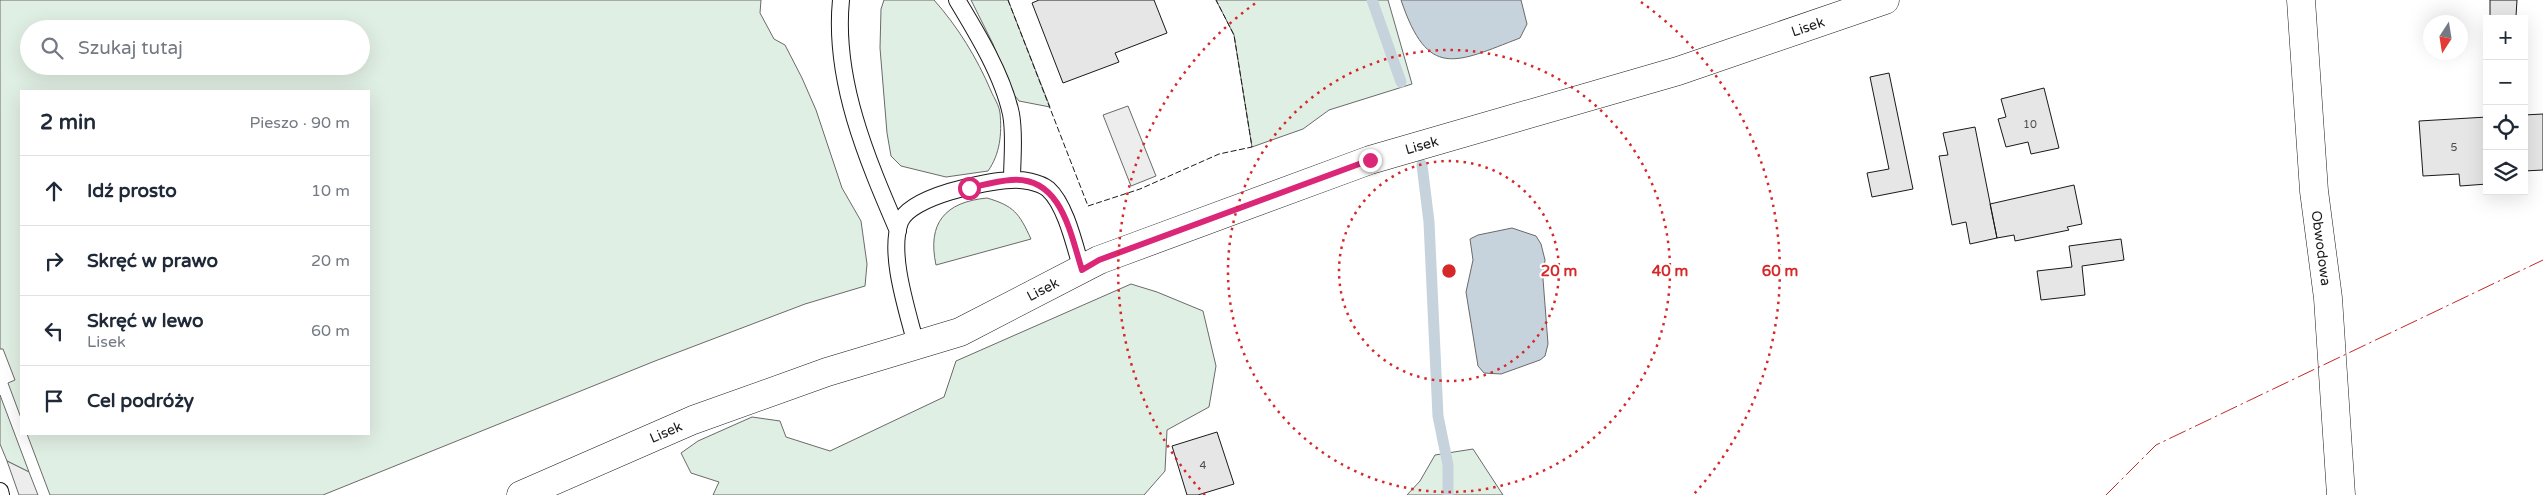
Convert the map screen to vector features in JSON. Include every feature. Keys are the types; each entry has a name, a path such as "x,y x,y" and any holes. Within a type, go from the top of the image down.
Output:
{"street":[{"name":"Lisek","path":"522,495 693,420 827,372 960,332 1099,260 1370,160 1678,71 1886,0"},
{"name":"Obwodowa","path":"2301,0 2314,191 2328,298 2341,495"}],"lane":[{"path":"841,0 838,27 845,74 852,103 864,151 898,231"},
{"path":"957,0 975,30 1004,92 1011,115 1012,180"},
{"path":"916,345 901,280 896,247 901,220 910,209 922,201 969,188 1012,180 1035,183 1047,189 1058,202 1082,270"},
{"path":"0,491 2,495"}],"green space":[{"path":"0,0 761,0 760,13 774,39 785,45 802,78 816,110 842,188 861,221 867,264 865,286 805,304 655,361 323,495 50,495 27,435 370,435 370,90 20,90 20,415 8,383 15,380 3,349 0,349"},
{"path":"884,0 934,0 966,43 986,79 998,104 1000,113 1001,129 998,151 988,171 946,177 901,166 891,156 887,133 880,48 881,9"},
{"path":"971,0 1008,0 1050,107 1019,101 1012,92 993,44"},
{"path":"1216,0 1388,0 1412,84 1329,110 1303,129 1252,147 1234,35"},
{"path":"987,198 1004,204 1015,212 1031,239 936,265 934,237 942,217 960,204"},
{"path":"1131,284 1157,292 1203,311 1216,366 1209,407 1167,430 1165,471 1144,495 713,495 719,482 691,473 681,453 698,441 752,417 780,421 786,437 830,451 944,397 956,361"},
{"path":"0,395 29,472 7,461 0,444"},
{"path":"1473,449 1503,495 1407,495 1420,481 1435,455"}],"shaded area":[{"path":"1401,0 1521,0 1527,24 1520,38 1478,54 1461,58 1446,58 1433,54 1422,43 1411,26"},
{"path":"1128,106 1156,176 1131,186 1103,115"},
{"path":"1512,228 1536,236 1541,244 1545,260 1543,279 1548,344 1545,356 1540,360 1501,374 1484,373 1478,366 1466,292 1473,260 1470,239 1478,235"},
{"path":"7,461 29,472 38,495 19,495"}],"building":[{"path":"1039,0 1154,0 1167,33 1115,53 1119,62 1063,83 1032,3"},
{"path":"2490,0 2517,0 2516,15 2490,15"},
{"path":"1889,73 1913,189 1872,197 1867,173 1889,169 1870,77"},
{"path":"2044,88 2059,148 2031,154 2028,142 2006,147 1998,119 2006,117 2001,99"},
{"path":"2543,114 2543,170 2528,171 2528,115"},
{"path":"2483,117 2483,184 2460,186 2459,174 2423,176 2419,121"},
{"path":"1975,127 1997,238 1970,244 1966,222 1952,225 1939,156 1948,155 1943,133"},
{"path":"2074,185 2082,224 2067,227 2069,230 2015,241 2014,235 1997,238 1990,204"},
{"path":"2121,239 2124,260 2082,266 2085,295 2041,300 2037,271 2072,267 2069,246"},
{"path":"1217,432 1234,484 1198,495 1187,495 1172,446"}],"waterway":[{"path":"1372,0 1401,82"},
{"path":"1422,165 1429,222 1438,416 1448,465 1448,495"}],"fence":[{"path":"1008,0 1088,206 1140,189 1219,154 1252,147 1234,35 1216,0"}],"power":[{"path":"2106,495 2156,445 2543,260"}],"route":[{"path":"969,188 1012,180 1035,183 1047,189 1058,202 1072,237 1082,270 1099,260 1370,160"}]}
